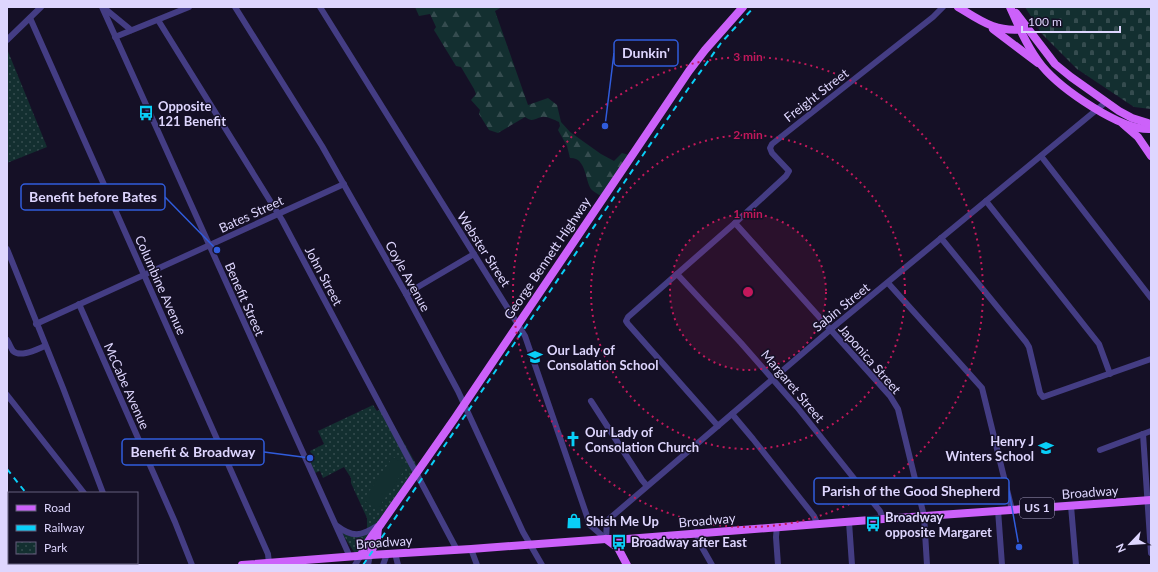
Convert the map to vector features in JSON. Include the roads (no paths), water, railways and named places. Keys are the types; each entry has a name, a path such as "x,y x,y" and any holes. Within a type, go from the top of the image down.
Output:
{"main road":[{"name":"George Bennett Highway","path":"366,555 376,538 379,526 417,473 689,71 705,50 743,7"},
{"path":"958,7 987,25 1043,67 1060,83 1097,111 1123,123 1140,128 1150,125"},
{"path":"1011,7 1043,67"},
{"path":"987,25 1004,30 1024,29"},
{"path":"1024,29 1055,64 1106,102 1132,118 1150,125"},
{"path":"1123,123 1138,138 1151,156"},
{"name":"Broadway","path":"242,565 297,563 366,555 606,539 628,539 696,532 1149,500"},
{"path":"606,539 618,548 627,565"}],"street":[{"path":"7,40 41,7"},
{"path":"102,7 131,30"},
{"name":"Benefit Street","path":"102,7 350,557"},
{"path":"115,38 189,7"},
{"name":"Coyle Avenue","path":"235,7 344,184 406,294 464,404 522,532 542,565"},
{"name":"Webster Street","path":"320,7 525,336 590,525 606,539"},
{"name":"Freight Street","path":"718,426 645,346 626,321 628,317 786,176 789,172 772,153 770,148 772,144 933,17 943,7"},
{"name":"Columbine Avenue","path":"30,18 268,554 269,563"},
{"name":"John Street","path":"158,20 279,213 457,550"},
{"name":"Sabin Street","path":"606,539 607,521 647,486 830,330 986,200 1097,111 1106,102"},
{"path":"1041,156 1151,298"},
{"name":"Bates Street","path":"36,324 344,184"},
{"path":"986,200 1100,344 1110,374"},
{"name":"Japonica Street","path":"735,223 890,396 898,409 924,516 927,565"},
{"path":"941,238 1026,342 1029,347 1040,394 1043,398 1151,359"},
{"path":"7,250 63,388 103,492"},
{"path":"406,294 474,254"},
{"name":"Margaret Street","path":"677,274 742,343 838,458 884,519"},
{"path":"888,283 982,388 1012,510"},
{"name":"McCabe Avenue","path":"79,304 175,522 192,565"},
{"path":"7,340 13,351 19,354 45,346"},
{"path":"7,395 83,492"},
{"path":"590,401 647,486"},
{"path":"732,414 814,516 817,523"},
{"path":"1100,450 1151,431"},
{"path":"1143,434 1149,500 1151,553"},
{"path":"1071,506 1076,565"},
{"path":"998,510 1002,565"},
{"path":"849,522 852,565"},
{"path":"335,525 354,535 361,534 379,526"},
{"path":"777,526 776,537 778,565"},
{"path":"696,532 699,542 712,565"},
{"path":"471,549 477,565"},
{"path":"383,565 391,554 398,565"},
{"name":"George Bennett Highway","path":"355,565 366,555"},
{"name":"George Bennett Highway","path":"366,555 368,565"}],"railway":[{"path":"363,565 688,89 721,43 754,7"},
{"path":"7,469 25,492"}],"place":[{"name":"Opposite 121 Benefit","path":"146,113"},
{"name":"Dunkin'","path":"605,126"},
{"name":"Benefit before Bates","path":"217,250"},
{"name":"Our Lady of Consolation School","path":"535,357"},
{"name":"Our Lady of Consolation Church","path":"573,439"},
{"name":"Henry J Winters School","path":"1046,448"},
{"name":"Benefit & Broadway","path":"310,458"},
{"name":"Shish Me Up","path":"574,521"},
{"name":"Broadway opposite Margaret","path":"873,524"},
{"name":"Broadway after East","path":"619,542"},
{"name":"Parish of the Good Shepherd","path":"1019,547"}]}
